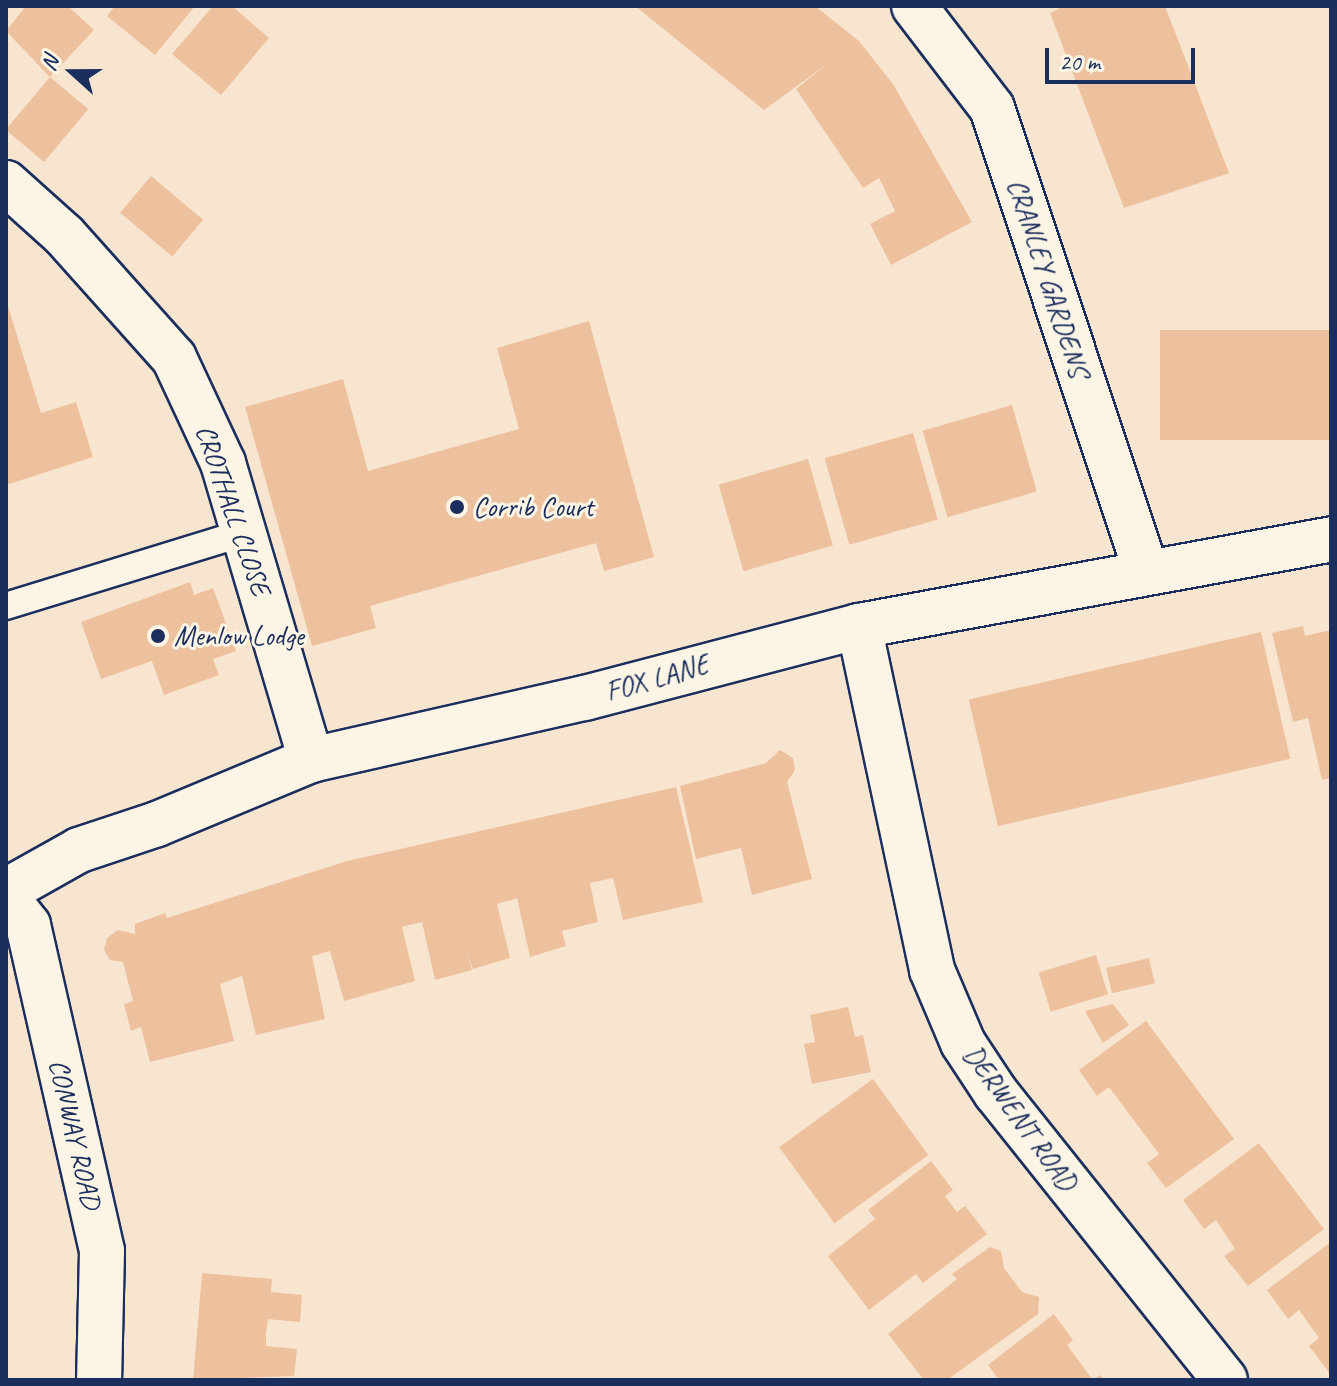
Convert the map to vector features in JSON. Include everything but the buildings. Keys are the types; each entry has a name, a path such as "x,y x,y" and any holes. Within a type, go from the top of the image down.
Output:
{"street":[{"name":"CRANLEY GARDENS","path":"914,6 992,108 1146,570"},
{"name":"CROTHALL CLOSE","path":"6,183 64,235 174,358 223,463 311,760"},
{"name":"FOX LANE","path":"6,894 79,850 157,824 311,760 585,698 859,626 1146,570 1331,539"},
{"name":"DERWENT ROAD","path":"859,626 932,970 963,1043 996,1093 1225,1380"},
{"name":"CONWAY ROAD","path":"6,894 28,925 102,1251 99,1380"}],"lane":[{"path":"6,606 244,533"}],"place":[{"name":"Corrib Court","path":"457,507"},
{"name":"Menlow Lodge","path":"158,636"}]}
